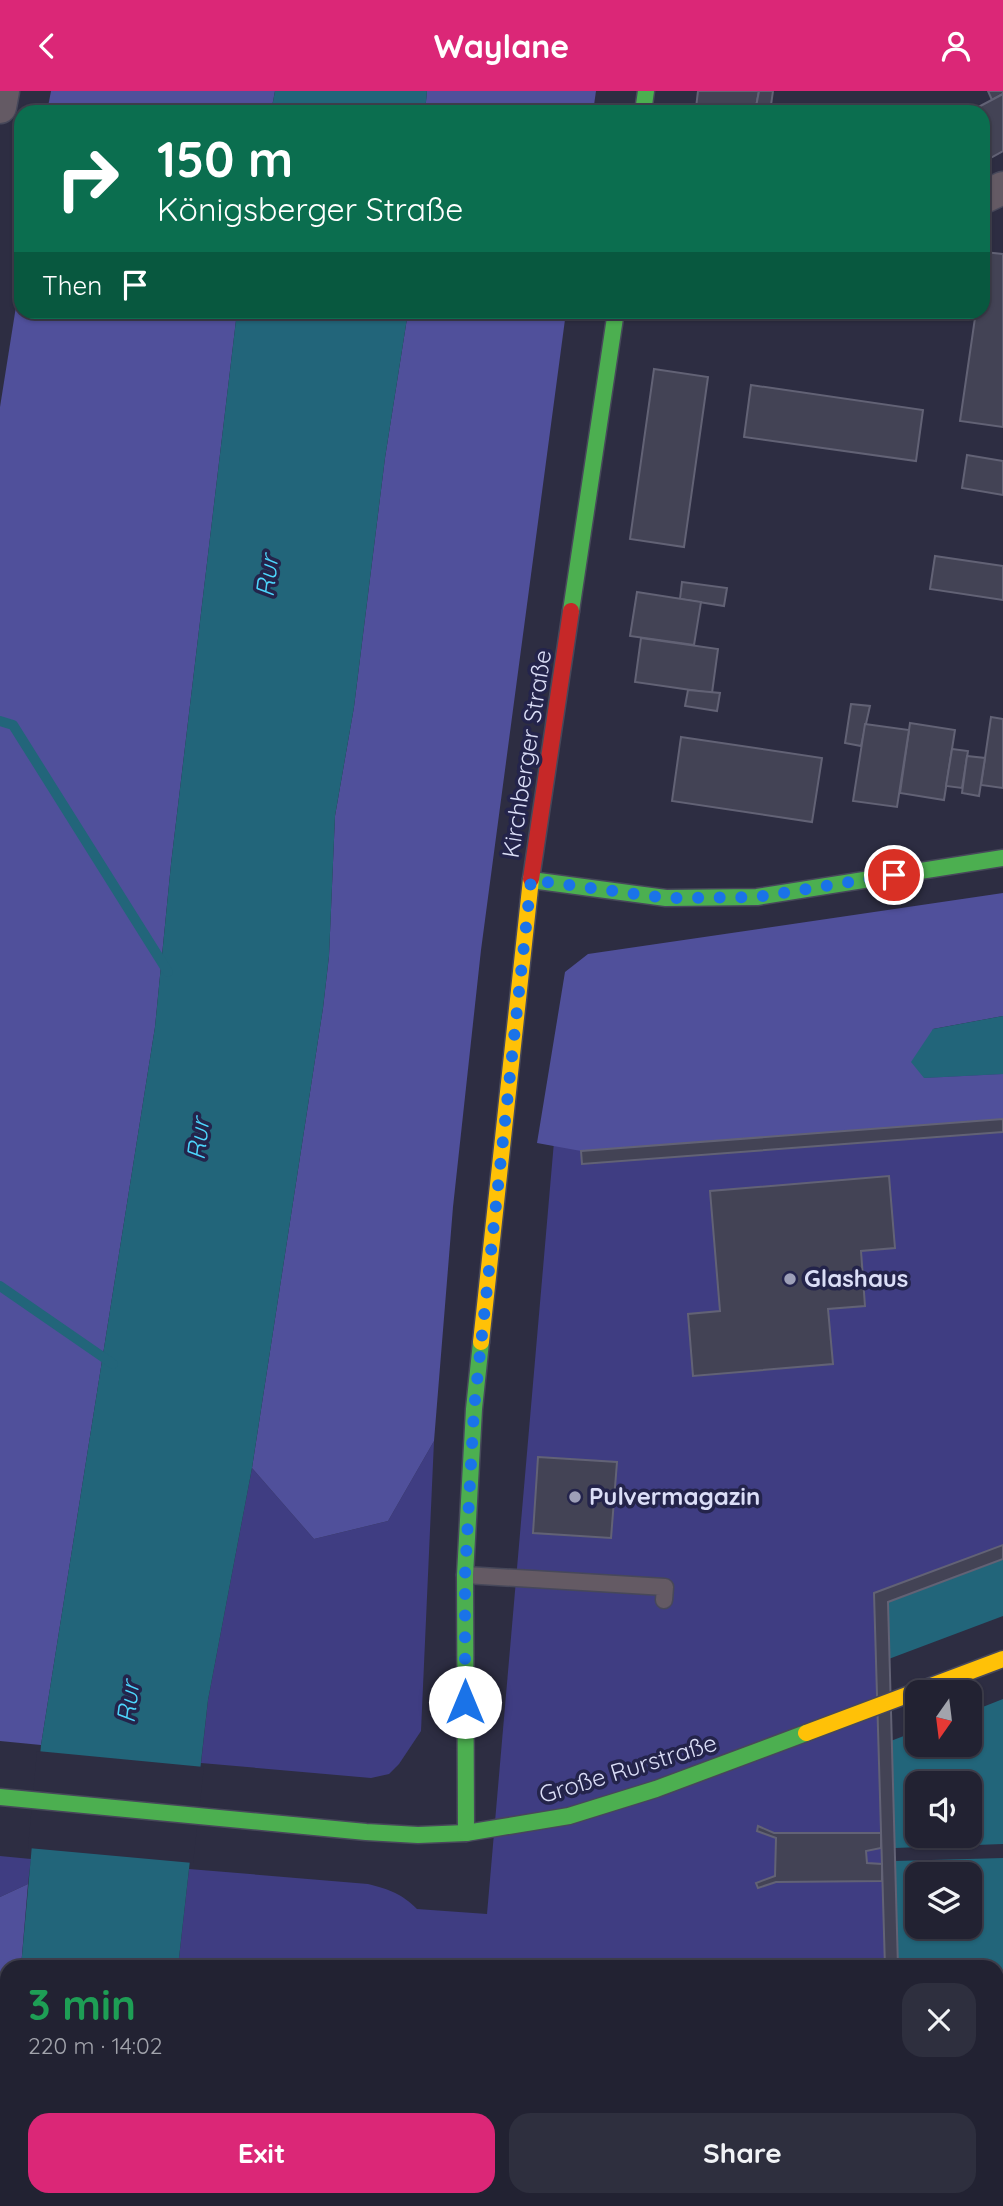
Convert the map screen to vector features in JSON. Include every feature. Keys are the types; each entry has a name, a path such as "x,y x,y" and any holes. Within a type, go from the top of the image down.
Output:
{"main road":[{"name":"Kirchberger Straße","path":"466,1833 465,1575 474,1409 531,880 615,319"},
{"path":"531,880 666,898 757,897 1003,858"},
{"name":"Große Rurstraße","path":"0,1797 366,1832 418,1835 466,1833 519,1825 580,1811 656,1789 1003,1659"}],"street":[{"path":"0,107 3,91"}],"lane":[{"path":"465,1575 664,1587 664,1600"}],"shaded area":[{"path":"51,91 275,91 272,105 48,105"},
{"path":"427,91 596,91 594,105 426,105"},
{"path":"14,319 236,319 171,864 155,1027 41,1745 0,1741 0,407"},
{"path":"407,319 565,319 481,950 453,1207 434,1441 388,1521 314,1539 252,1468 323,1008 329,956 335,816 354,707 385,458"},
{"path":"1003,893 1003,1016 933,1029 924,1078 1003,1074 1003,1119 581,1151 537,1143 565,972 588,954"},
{"path":"1003,1071 1003,1960 179,1960 189,1869 368,1884 395,1893 417,1909 487,1914 557,1107"},
{"path":"434,1441 421,1731 399,1764 389,1774 371,1778 201,1763 208,1700 252,1468 314,1539 388,1521"},
{"path":"0,1856 31,1859 28,1884 0,1897"},
{"path":"28,1884 22,1960 0,1960 0,1897"}],"water":[{"path":"275,91 427,91 426,105 272,105"},
{"name":"Rur","path":"236,319 407,319 385,458 354,707 335,816 329,956 323,1008 252,1468 208,1700 179,1960 22,1960 41,1745 155,1027 171,864"},
{"path":"1003,1016 1003,1074 924,1078 911,1062 933,1029"},
{"path":"1003,1559 1003,1960 898,1960 888,1602"}],"pier":[{"path":"1003,1616 1003,1699 982,1707 982,1680 905,1680 905,1736 888,1742 886,1660"},
{"path":"37,1751 204,1767 193,1863 28,1848"},
{"path":"1003,1844 1003,1858 895,1861 895,1848 982,1848 982,1845"}],"building":[{"path":"698,91 759,91 756,105 696,105"},
{"path":"759,91 773,91 771,105 756,105"},
{"path":"988,91 1003,91 1003,94 992,100"},
{"path":"1003,94 1003,151 990,158 990,105 982,105"},
{"path":"990,253 1003,254 1003,427 960,421 975,319 990,319"},
{"path":"654,369 708,377 684,547 630,539"},
{"path":"751,385 923,410 916,461 744,437"},
{"path":"967,455 1003,461 1003,495 962,488"},
{"path":"935,556 1003,566 1003,600 930,589"},
{"path":"682,582 727,588 724,606 680,599"},
{"path":"637,592 701,602 694,645 630,636"},
{"path":"641,638 718,649 712,693 635,682"},
{"path":"688,690 720,693 717,711 685,706"},
{"path":"851,704 870,706 861,746 845,743"},
{"path":"991,717 1003,719 1003,788 981,785"},
{"path":"910,723 955,730 944,800 900,793"},
{"path":"865,724 909,730 897,807 853,801"},
{"path":"681,737 822,758 812,822 672,801"},
{"path":"952,749 968,751 962,788 946,786"},
{"path":"967,756 985,758 979,796 962,793"},
{"path":"1003,1119 1003,1132 582,1164 581,1151"},
{"name":"Glashaus","path":"889,1176 895,1248 861,1251 865,1306 828,1309 833,1364 693,1376 688,1314 720,1311 710,1191"},
{"name":"Pulvermagazin","path":"538,1457 617,1462 611,1538 533,1533"},
{"path":"1003,1545 1003,1559 888,1602 898,1960 885,1960 874,1593"},
{"path":"758,1826 774,1833 881,1833 881,1848 866,1851 867,1863 882,1864 882,1881 776,1882 758,1888 756,1883 775,1876 776,1838 757,1831"}],"waterway":[{"path":"0,721 13,725 168,972"},
{"path":"0,1286 113,1364"}],"traffic: fast":[{"path":"644,105 646,91"},
{"path":"571,611 615,319"},
{"path":"531,880 666,898 757,897 1003,858"},
{"path":"466,1833 465,1575 474,1409 481,1342"},
{"path":"0,1797 366,1832 418,1835 466,1833 569,1816 656,1789 806,1733"}],"traffic: slow":[{"path":"481,1342 531,879"},
{"path":"806,1733 1003,1659"}],"traffic: jam":[{"path":"531,879 571,611"}],"place":[{"name":"Glashaus","path":"790,1279"},
{"name":"Pulvermagazin","path":"575,1497"}],"route":[{"path":"465,1702 465,1575 474,1409 531,880 666,898 734,898 757,897 894,875"}]}
